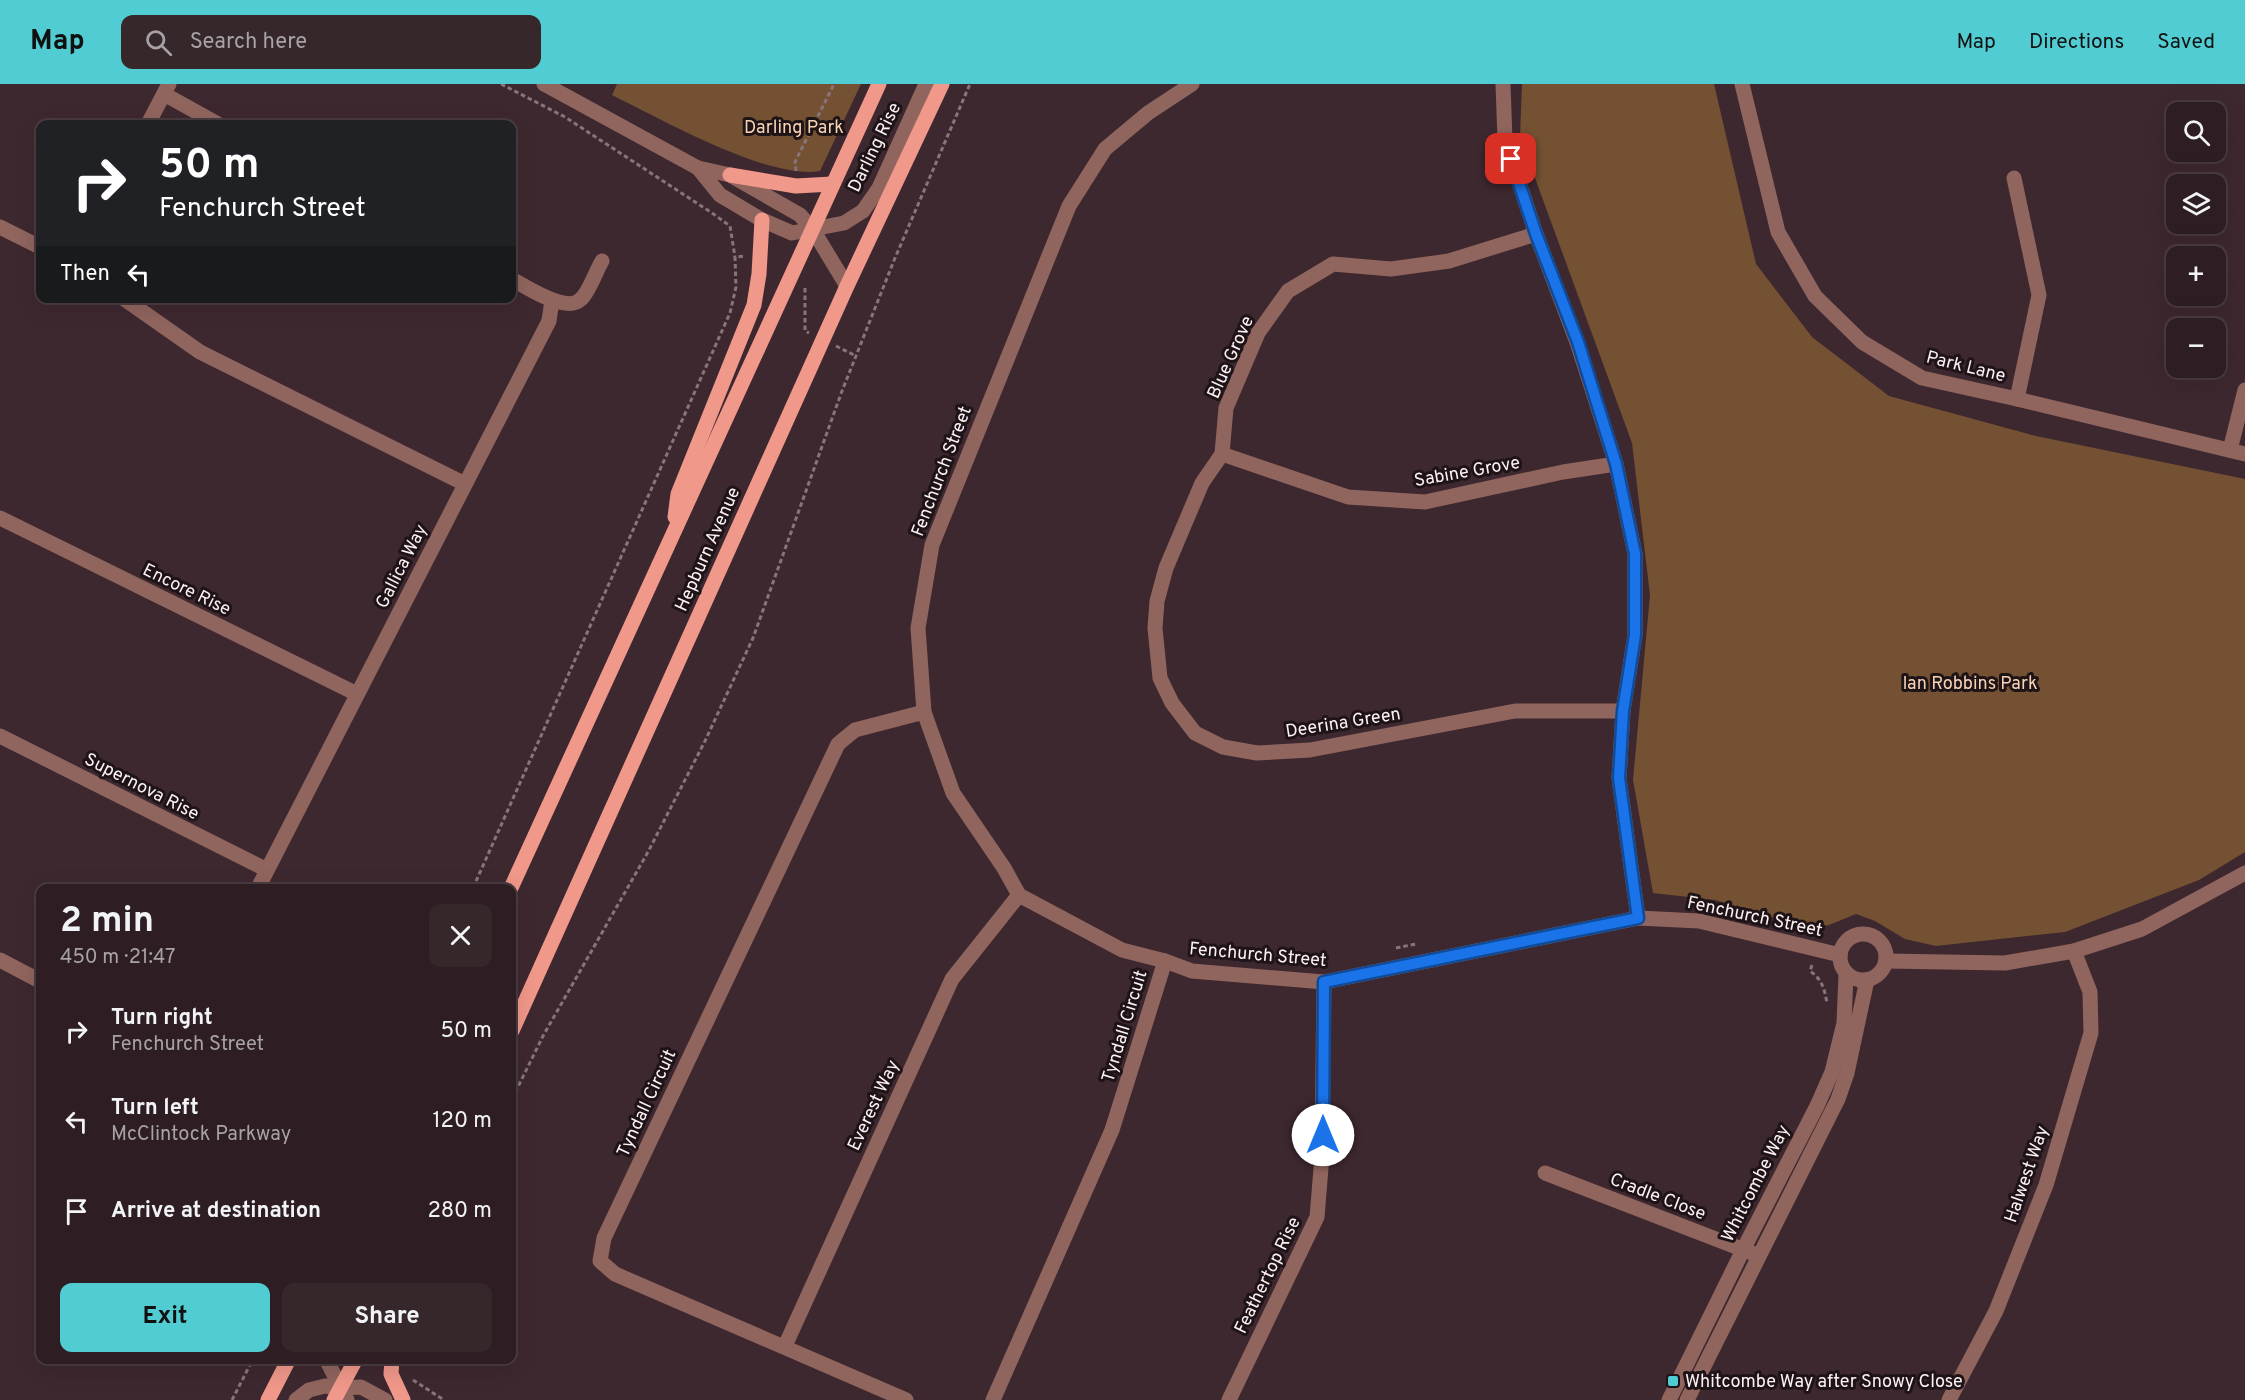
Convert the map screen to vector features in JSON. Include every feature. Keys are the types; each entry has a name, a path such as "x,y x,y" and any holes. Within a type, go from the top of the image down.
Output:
{"main road":[{"name":"Hepburn Avenue","path":"513,884 879,84"},
{"name":"Hepburn Avenue","path":"516,1022 847,286 942,84"},
{"path":"730,175 796,186 832,184"},
{"path":"672,535 678,494 754,305 761,254 762,220"},
{"path":"268,1400 286,1364"},
{"path":"340,1396 354,1364"},
{"path":"392,1364 391,1374 403,1400"}],"street":[{"name":"Darling Rise","path":"544,84 698,168 730,175 800,215 813,230 847,286"},
{"name":"Darling Rise","path":"698,168 720,195 762,220 792,233 844,223 863,211 879,188 926,84"},
{"name":"Fenchurch Street","path":"1192,84 1175,88 1105,149 1069,206 932,545 918,628 924,712 953,793 1004,868 1019,895 1122,950 1165,961 1192,971 1324,982 1638,918 1699,921 1840,955"},
{"path":"1503,84 1505,140 1536,234 1578,342 1616,464 1635,554 1635,635 1623,711 1619,778 1638,918"},
{"name":"Park Lane","path":"1742,84 1778,232 1815,296 1862,342 1922,378 2238,452"},
{"path":"150,120 167,89 212,120"},
{"path":"2014,178 2039,295 2017,399"},
{"path":"0,227 36,246"},
{"name":"Blue Grove","path":"1222,454 1226,408 1258,333 1288,291 1333,264 1391,268 1449,261 1536,234"},
{"path":"516,281 552,300 570,305 581,300 602,261"},
{"name":"Gallica Way","path":"260,884 549,321 552,300"},
{"path":"130,303 200,352 465,484"},
{"path":"2238,452 2245,390"},
{"name":"Sabine Grove","path":"1222,454 1348,497 1425,502 1563,472 1616,464"},
{"name":"Deerina Green","path":"1222,454 1202,483 1166,568 1158,601 1155,628 1160,678 1172,703 1195,733 1223,747 1257,753 1310,750 1515,711 1623,711"},
{"name":"Encore Rise","path":"0,518 357,694"},
{"name":"Tyndall Circuit","path":"906,1400 615,1274 600,1261 604,1238 838,744 855,730 924,712"},
{"name":"Supernova Rise","path":"0,736 267,870"},
{"path":"1886,961 2005,963 2074,951 2142,929 2245,873"},
{"name":"Everest Way","path":"785,1346 952,979 1019,895"},
{"path":"1840,955 1842,947 1852,937 1866,934 1873,936 1884,946 1886,961 1876,976 1867,980 1857,980 1846,975"},
{"name":"Halwest Way","path":"1949,1400 1996,1311 2046,1185 2091,1033 2090,992 2074,951"},
{"name":"Whitcombe Way","path":"1669,1400 1817,1107 1832,1071 1844,1023 1846,975 1840,955"},
{"path":"0,960 36,979"},
{"name":"Tyndall Circuit","path":"993,1400 1112,1130 1165,961"},
{"name":"Whitcombe Way","path":"1687,1400 1838,1099 1856,1038 1867,980"},
{"name":"Feathertop Rise","path":"1229,1400 1317,1217 1322,1156 1324,982"},
{"name":"Cradle Close","path":"1545,1173 1758,1256"},
{"path":"328,1364 340,1396"},
{"path":"296,1400 309,1390 325,1386 340,1396"},
{"path":"340,1396 361,1387 385,1400"}],"path":[{"path":"475,884 730,313 736,287 735,257 730,226 565,117 501,84"},
{"path":"796,186 795,162 834,84"},
{"path":"516,1090 543,1036 648,852 705,741 748,649 856,356 970,84"},
{"path":"735,257 761,254"},
{"path":"824,340 856,356"},
{"path":"1793,927 1818,925 1817,949 1810,971 1823,985 1826,1013"},
{"path":"1395,949 1418,944"},
{"path":"232,1400 250,1364"},
{"path":"407,1377 444,1400"}],"green space":[{"name":"Darling Park","path":"617,84 861,84 820,171 798,171 744,157 686,132 612,95"},
{"name":"Ian Robbins Park","path":"1522,84 1714,84 1756,264 1812,337 1889,396 2036,436 2245,479 2245,852 2199,880 2065,932 1936,946 1905,939 1875,921 1856,914 1829,925 1809,929 1715,900 1653,893 1633,780 1650,595 1632,443 1520,137"}],"place":[{"name":"Whitcombe Way after Snowy Close","path":"1673,1381"}],"route":[{"path":"1323,1135 1324,982 1638,918 1619,778 1623,711 1635,635 1635,554 1616,464 1578,342 1536,234 1511,159"}]}
